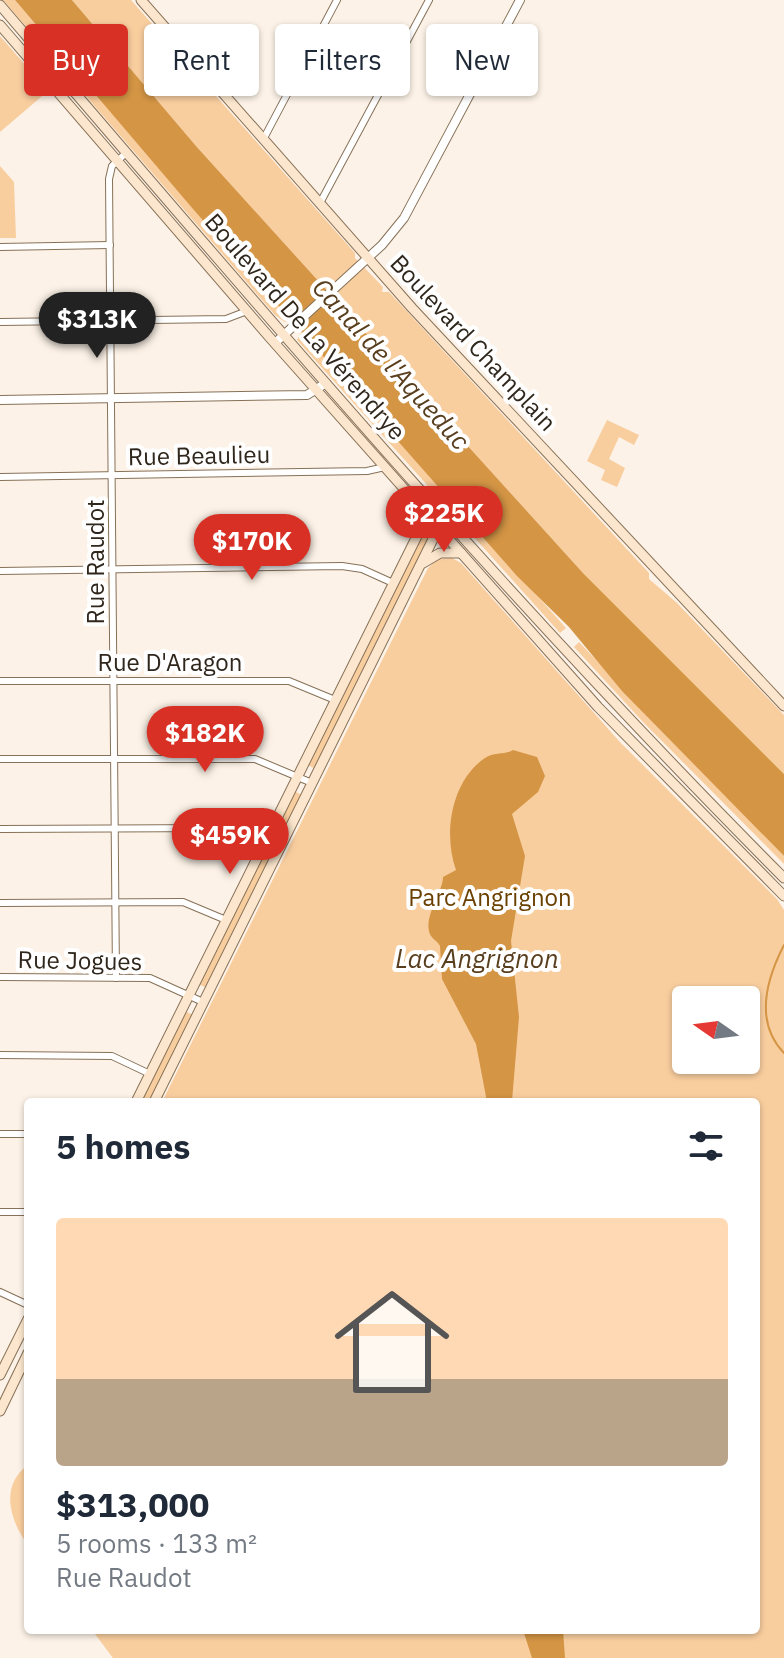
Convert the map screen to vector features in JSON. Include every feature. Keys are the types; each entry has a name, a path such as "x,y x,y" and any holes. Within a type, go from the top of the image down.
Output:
{"main road":[{"name":"Boulevard Champlain","path":"141,0 368,258 784,706"},
{"name":"Boulevard De La Vérendrye","path":"0,5 326,383 621,714 784,878"},
{"name":"Boulevard De La Vérendrye","path":"0,25 317,391 632,744 784,896"},
{"path":"138,1098 393,583 428,516 437,507"},
{"path":"156,1098 445,516"},
{"path":"420,565 440,553 461,553"},
{"path":"0,1375 24,1327"},
{"path":"0,1411 5,1388 24,1359"}],"street":[{"path":"264,138 337,0"},
{"path":"320,203 429,0"},
{"path":"275,343 368,258 404,218 520,0"},
{"path":"118,160 127,152"},
{"name":"Rue Raudot","path":"116,978 110,175 118,160"},
{"path":"0,247 110,245"},
{"path":"0,322 232,318 247,311"},
{"path":"0,400 307,395 326,383"},
{"path":"385,467 394,459"},
{"name":"Rue Beaulieu","path":"0,477 367,471 385,467"},
{"path":"0,571 349,566 393,583"},
{"name":"Rue D'Aragon","path":"0,681 289,681 335,700"},
{"path":"0,759 255,759 312,783"},
{"path":"0,829 219,828 263,846"},
{"path":"0,903 189,903 226,920"},
{"name":"Rue Jogues","path":"0,977 150,978 203,1002"},
{"path":"0,1055 112,1056 150,1074"},
{"path":"0,1134 24,1134"},
{"path":"0,1212 24,1212"},
{"path":"0,1292 24,1303"}],"green space":[{"path":"3,0 15,0 36,24 24,24"},
{"path":"72,0 131,0 152,24 144,24 144,85 128,66 128,24 92,24"},
{"path":"0,36 24,64 24,96 42,96 0,132"},
{"path":"86,96 98,96 290,319 285,322 275,315"},
{"path":"154,96 216,96 355,253 355,258 383,287 382,292 389,292 649,573 649,579 677,603 784,715 784,774 583,573"},
{"path":"0,166 14,182 16,238 0,238"},
{"path":"302,331 566,628 560,633 297,340"},
{"path":"607,420 639,435 634,445 619,437 609,459 625,468 617,487 601,480 605,470 587,461"},
{"path":"422,532 430,537 316,769 307,765"},
{"name":"Parc Angrignon","path":"452,558 461,563 619,741 777,899 784,910 784,1658 113,1658 95,1634 760,1634 760,1098 164,1098 428,568 438,559"},
{"path":"579,642 784,856 784,864 643,722 574,647"},
{"path":"294,791 302,795 207,988 198,984"},
{"path":"185,1011 193,1015 152,1098 143,1098"},
{"path":"24,1469 24,1539 10,1503 19,1473"}],"water":[{"path":"15,0 72,0 92,24 35,24"},
{"name":"Canal de l'Aqueduc","path":"128,66 144,85 144,96 154,96 583,573 784,774 784,856 622,691 569,627 517,576 97,96 128,96"},
{"name":"Lac Angrignon","path":"513,750 537,757 545,776 538,792 512,814 525,856 511,941 519,1017 512,1098 486,1098 476,1044 442,979 440,946 431,936 429,922 443,877 456,870 450,825 457,794 473,768 485,758"},
{"path":"524,1634 563,1634 565,1658 532,1658"}],"waterway":[{"path":"784,945 766,1000 769,1028 784,1053"}]}
